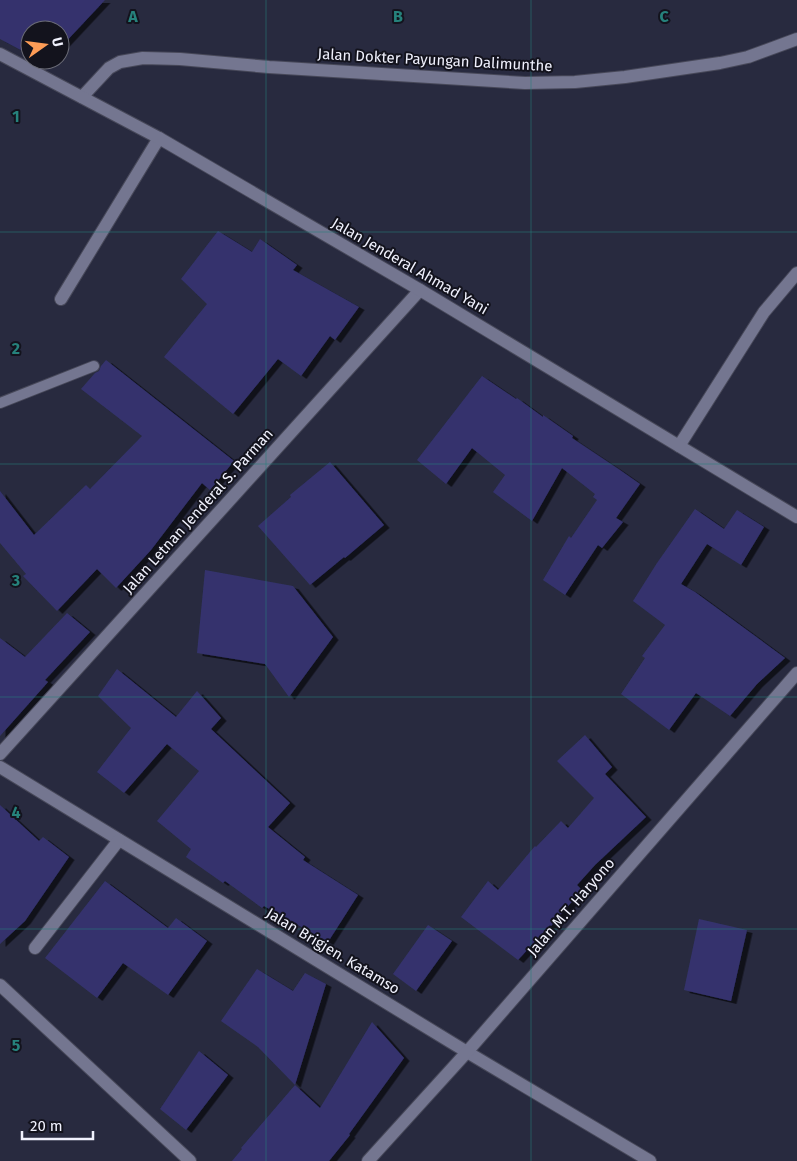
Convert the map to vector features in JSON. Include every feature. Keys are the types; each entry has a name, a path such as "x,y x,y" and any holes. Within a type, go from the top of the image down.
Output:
{"street":[{"name":"Jalan Dokter Payungan Dalimunthe","path":"82,97 109,68 120,62 143,58 180,59 278,68 542,83 625,77 720,63 748,57 797,39"},
{"name":"Jalan Jenderal Ahmad Yani","path":"0,54 159,138 420,290 797,517"},
{"path":"61,299 159,138"},
{"path":"679,446 764,312 797,273"},
{"name":"Jalan Letnan Jenderal S. Parman","path":"0,754 420,290"},
{"name":"Jalan M.T. Haryono","path":"368,1161 467,1052 797,673"},
{"name":"Jalan Brigjen. Katamso","path":"0,767 467,1052 650,1161"},
{"path":"35,948 120,840"},
{"path":"0,985 190,1161"}],"lane":[{"path":"0,402 94,366"}],"building":[{"path":"0,0 105,0 70,37 70,20 20,20 20,50 0,39"},
{"path":"218,231 252,252 260,239 297,265 293,270 359,307 335,340 330,336 301,376 278,359 233,414 164,357 207,304 181,279"},
{"path":"106,360 234,461 210,490 202,483 151,550 116,588 97,569 57,611 23,576 26,574 0,543 0,491 34,535 86,485 90,489 142,436 81,389 99,371"},
{"path":"482,376 543,417 543,415 573,436 572,438 640,484 616,518 623,522 602,548 598,545 565,595 543,580 569,536 571,538 597,500 593,497 595,494 562,468 532,521 493,492 505,475 472,448 446,484 417,460"},
{"path":"330,462 384,525 310,585 258,526 291,497 290,495"},
{"path":"695,509 724,529 737,510 764,527 741,565 707,544 681,584 695,592 785,658 757,684 730,716 696,693 669,730 621,694 645,658 642,656 665,625 633,601"},
{"path":"205,570 293,586 333,637 289,697 265,664 197,653"},
{"path":"67,613 90,632 45,680 48,682 0,736 0,638 25,657"},
{"path":"117,669 176,717 197,691 221,718 211,729 290,803 268,827 305,857 303,860 358,895 328,942 264,906 262,908 225,881 223,883 186,857 191,849 157,821 199,771 167,744 124,793 97,772 131,728 98,696"},
{"path":"585,735 612,767 605,774 646,817 595,865 577,885 582,890 518,960 461,917 488,881 498,890 535,846 561,821 568,828 594,798 557,761"},
{"path":"0,805 39,841 43,837 69,857 25,921 0,944"},
{"path":"105,881 168,928 176,918 207,941 168,995 123,963 97,998 45,958"},
{"path":"699,919 747,930 731,1001 684,990"},
{"path":"428,925 452,941 416,991 393,974"},
{"path":"257,969 293,991 305,973 326,984 295,1085 258,1047 221,1021"},
{"path":"372,1022 404,1058 350,1135 329,1161 232,1161 295,1085 320,1108"},
{"path":"199,1051 228,1075 186,1130 160,1109"}]}
